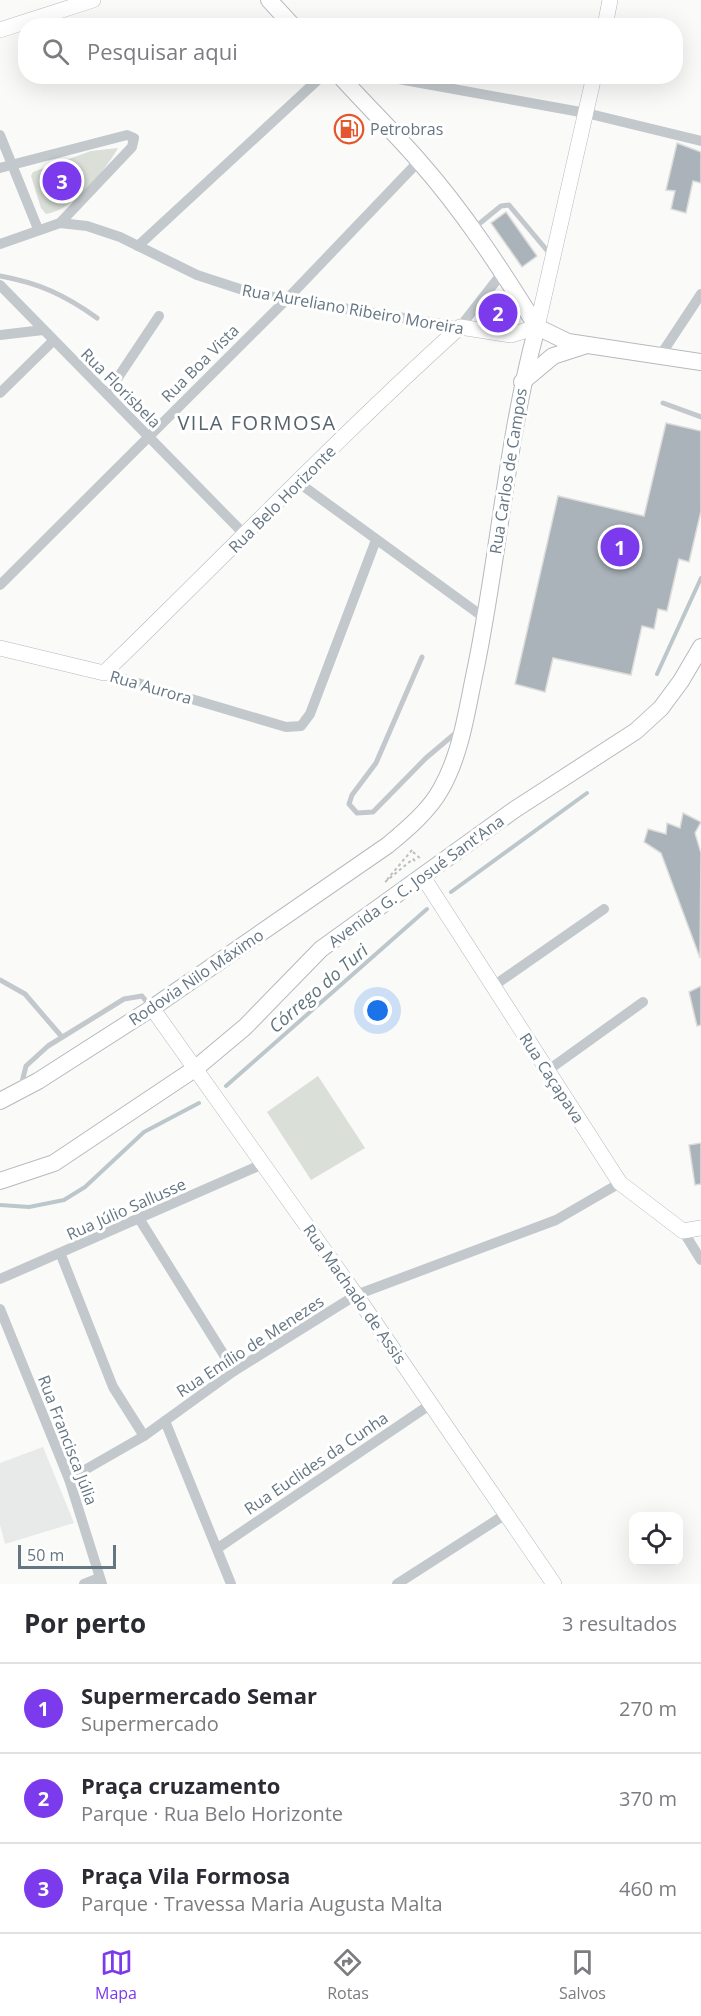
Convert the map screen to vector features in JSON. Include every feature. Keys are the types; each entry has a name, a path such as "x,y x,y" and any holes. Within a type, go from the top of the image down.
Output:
{"main road":[{"path":"269,0 286,18"},
{"path":"348,84 420,161 503,272 537,327 568,342 701,362"},
{"name":"Rua Carlos de Campos","path":"394,840 440,791 454,762 486,619 522,382 537,327"},
{"path":"522,382 553,356 588,345"},
{"name":"Avenida G. C. Josué Sant'Ana","path":"0,1181 54,1163 196,1068 245,1027 321,949 425,871 636,731 661,708 681,681 701,647"},
{"name":"Rodovia Nilo Máximo","path":"0,1101 20,1091 152,1008 394,840"}],"street":[{"path":"37,18 93,0"},
{"path":"607,18 610,0"},
{"path":"0,30 18,24"},
{"path":"138,246 313,84"},
{"path":"426,84 586,113 701,141"},
{"name":"Rua Carlos de Campos","path":"537,327 592,84"},
{"path":"0,135 38,229"},
{"path":"0,168 13,167 127,135 134,138 132,147 60,223"},
{"name":"Rua Boa Vista","path":"0,585 286,300 420,161"},
{"name":"Rua Aureliano Ribeiro Moreira","path":"0,244 60,223 101,230 222,284 286,300 511,335 537,327"},
{"name":"Rua Belo Horizonte","path":"104,673 246,536 389,392 460,327 503,272"},
{"name":"Rua Florisbela","path":"0,285 246,536"},
{"path":"660,356 701,294"},
{"path":"107,394 159,316"},
{"path":"0,335 43,330"},
{"path":"0,393 53,341"},
{"path":"298,483 486,619"},
{"name":"Rua Aurora","path":"0,648 104,673 286,726 301,726 310,714 376,540"},
{"name":"Rua Caçapava","path":"425,871 492,987 620,1183 683,1231 701,1260"},
{"path":"492,987 604,909"},
{"path":"547,1071 643,1002"},
{"name":"Rua Machado de Assis","path":"152,1008 356,1295 554,1584"},
{"name":"Rua Júlio Sallusse","path":"0,1279 140,1220 263,1164"},
{"name":"Rua Emílio de Menezes","path":"69,1479 144,1436 234,1371 356,1295 556,1220 620,1183"},
{"path":"140,1220 234,1371"},
{"path":"683,1231 701,1228"},
{"path":"61,1254 113,1388 144,1436"},
{"name":"Rua Francisca Júlia","path":"0,1309 69,1479 100,1581"},
{"name":"Rua Euclides da Cunha","path":"218,1548 431,1404"},
{"path":"165,1421 231,1584"},
{"path":"397,1584 506,1514"},
{"path":"84,1584 100,1581"}],"lane":[{"path":"472,229 501,206 509,205 553,257"},
{"path":"0,276 26,281 68,297 97,318"},
{"path":"663,403 701,417"},
{"path":"422,657 376,763 352,795 349,804 352,809 357,813 373,812 426,758 463,726"},
{"path":"0,981 25,993 62,1037"},
{"path":"20,1091 26,1066 62,1037 124,999 142,996 152,1008"}],"path":[{"path":"394,840 416,855 425,871"}],"shaded area":[{"path":"118,148 87,188 67,205 46,214 41,208 31,176 33,172 91,151"},
{"path":"504,293 512,301 515,310 504,327 481,323 480,315"},
{"path":"318,1076 365,1148 311,1180 267,1112"},
{"path":"43,1447 74,1523 5,1544 0,1525 0,1463"}],"building":[{"path":"677,143 701,152 701,183 693,181 686,213 671,209 675,191 666,190"},
{"path":"506,212 537,256 522,267 491,223"},
{"path":"666,423 701,431 701,511 689,562 679,559 667,611 658,609 654,629 642,626 631,675 553,658 545,692 515,684 558,496 644,516"},
{"path":"683,813 701,822 695,833 701,853 700,958 661,853 644,842 648,829 666,834 667,823 680,828"},
{"path":"701,986 701,1025 697,1026 689,992"},
{"path":"701,1143 701,1184 695,1185 689,1145"}],"waterway":[{"name":"Córrego do Turi","path":"657,674 701,578"},
{"name":"Córrego do Turi","path":"451,892 587,793"},
{"name":"Córrego do Turi","path":"226,1086 427,909"},
{"name":"Córrego do Turi","path":"0,1205 29,1207 64,1200 85,1187 144,1132 199,1103"}],"place":[{"name":"Petrobras","path":"349,129"},
{"name":"Praça Vila Formosa","path":"62,181"},
{"name":"Praça cruzamento","path":"498,313"},
{"name":"Supermercado Semar","path":"620,547"}],"district":[{"name":"VILA FORMOSA","path":"257,422"}]}
